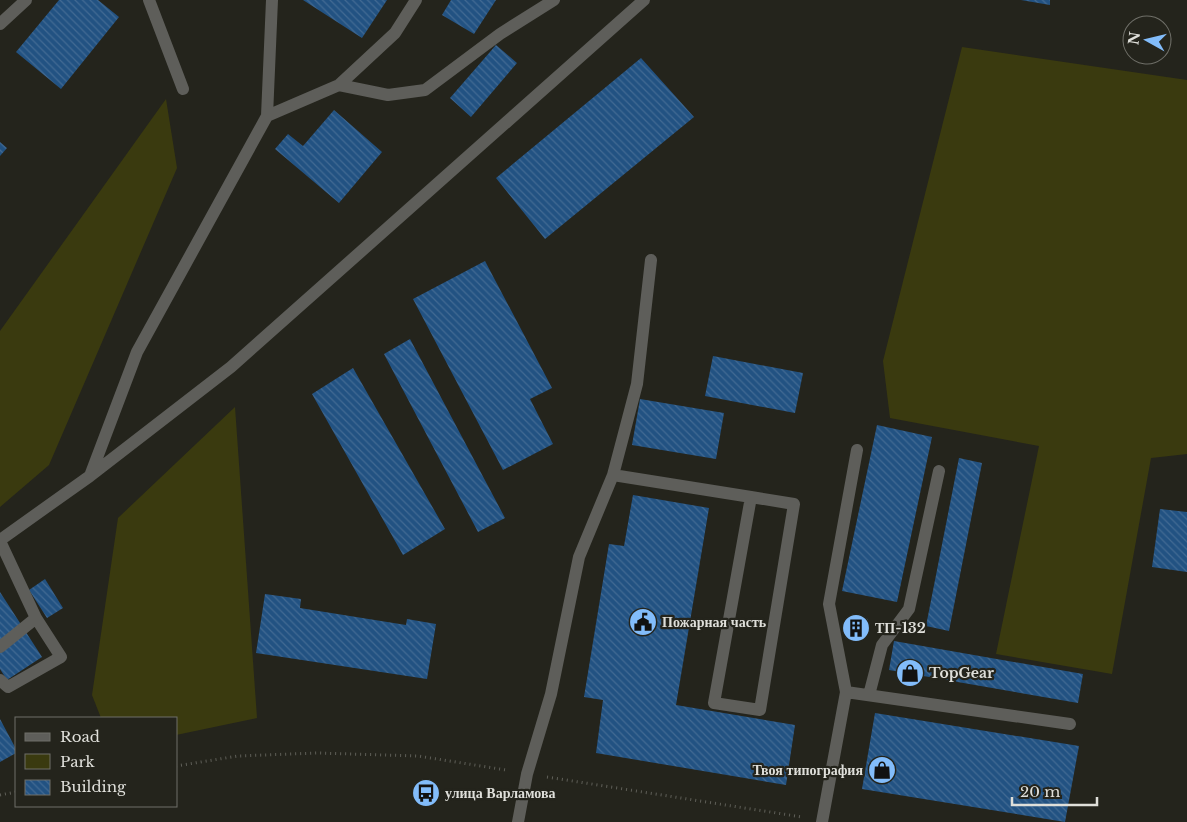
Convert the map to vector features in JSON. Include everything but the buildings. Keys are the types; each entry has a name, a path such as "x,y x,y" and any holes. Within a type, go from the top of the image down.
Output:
{"street":[{"path":"0,24 26,0"},
{"path":"148,0 183,89"},
{"path":"90,476 137,352 267,116 272,0"},
{"path":"267,116 339,85 395,33 416,0"},
{"path":"339,85 388,96 425,90 500,34 554,0"},
{"path":"0,680 8,687 61,657 36,618 0,540 90,476 232,367 644,0"},
{"path":"518,822 527,774 551,694 578,556 613,475 637,384 651,260"},
{"path":"822,821 846,692 829,604 857,450"},
{"path":"869,695 882,646 909,609 939,472"},
{"path":"613,475 751,497 794,504 760,710 714,703 751,497"},
{"path":"0,647 36,618"},
{"path":"846,692 1070,724"}],"path":[{"path":"178,766 238,756 317,753 418,756 822,821"},
{"path":"0,795 15,792"}],"green space":[{"path":"962,47 1187,80 1187,454 1151,458 1112,674 996,654 1039,446 890,418 883,361"},
{"path":"166,99 177,168 49,465 0,507 0,331"},
{"path":"235,407 257,718 178,735 178,717 101,717 92,695 118,518"}],"place":[{"name":"Пожарная часть","path":"643,622"},
{"name":"ТП-132","path":"856,628"},
{"name":"TopGear","path":"910,673"},
{"name":"Твоя типография","path":"882,770"},
{"name":"улица Варламова","path":"426,793"}]}
